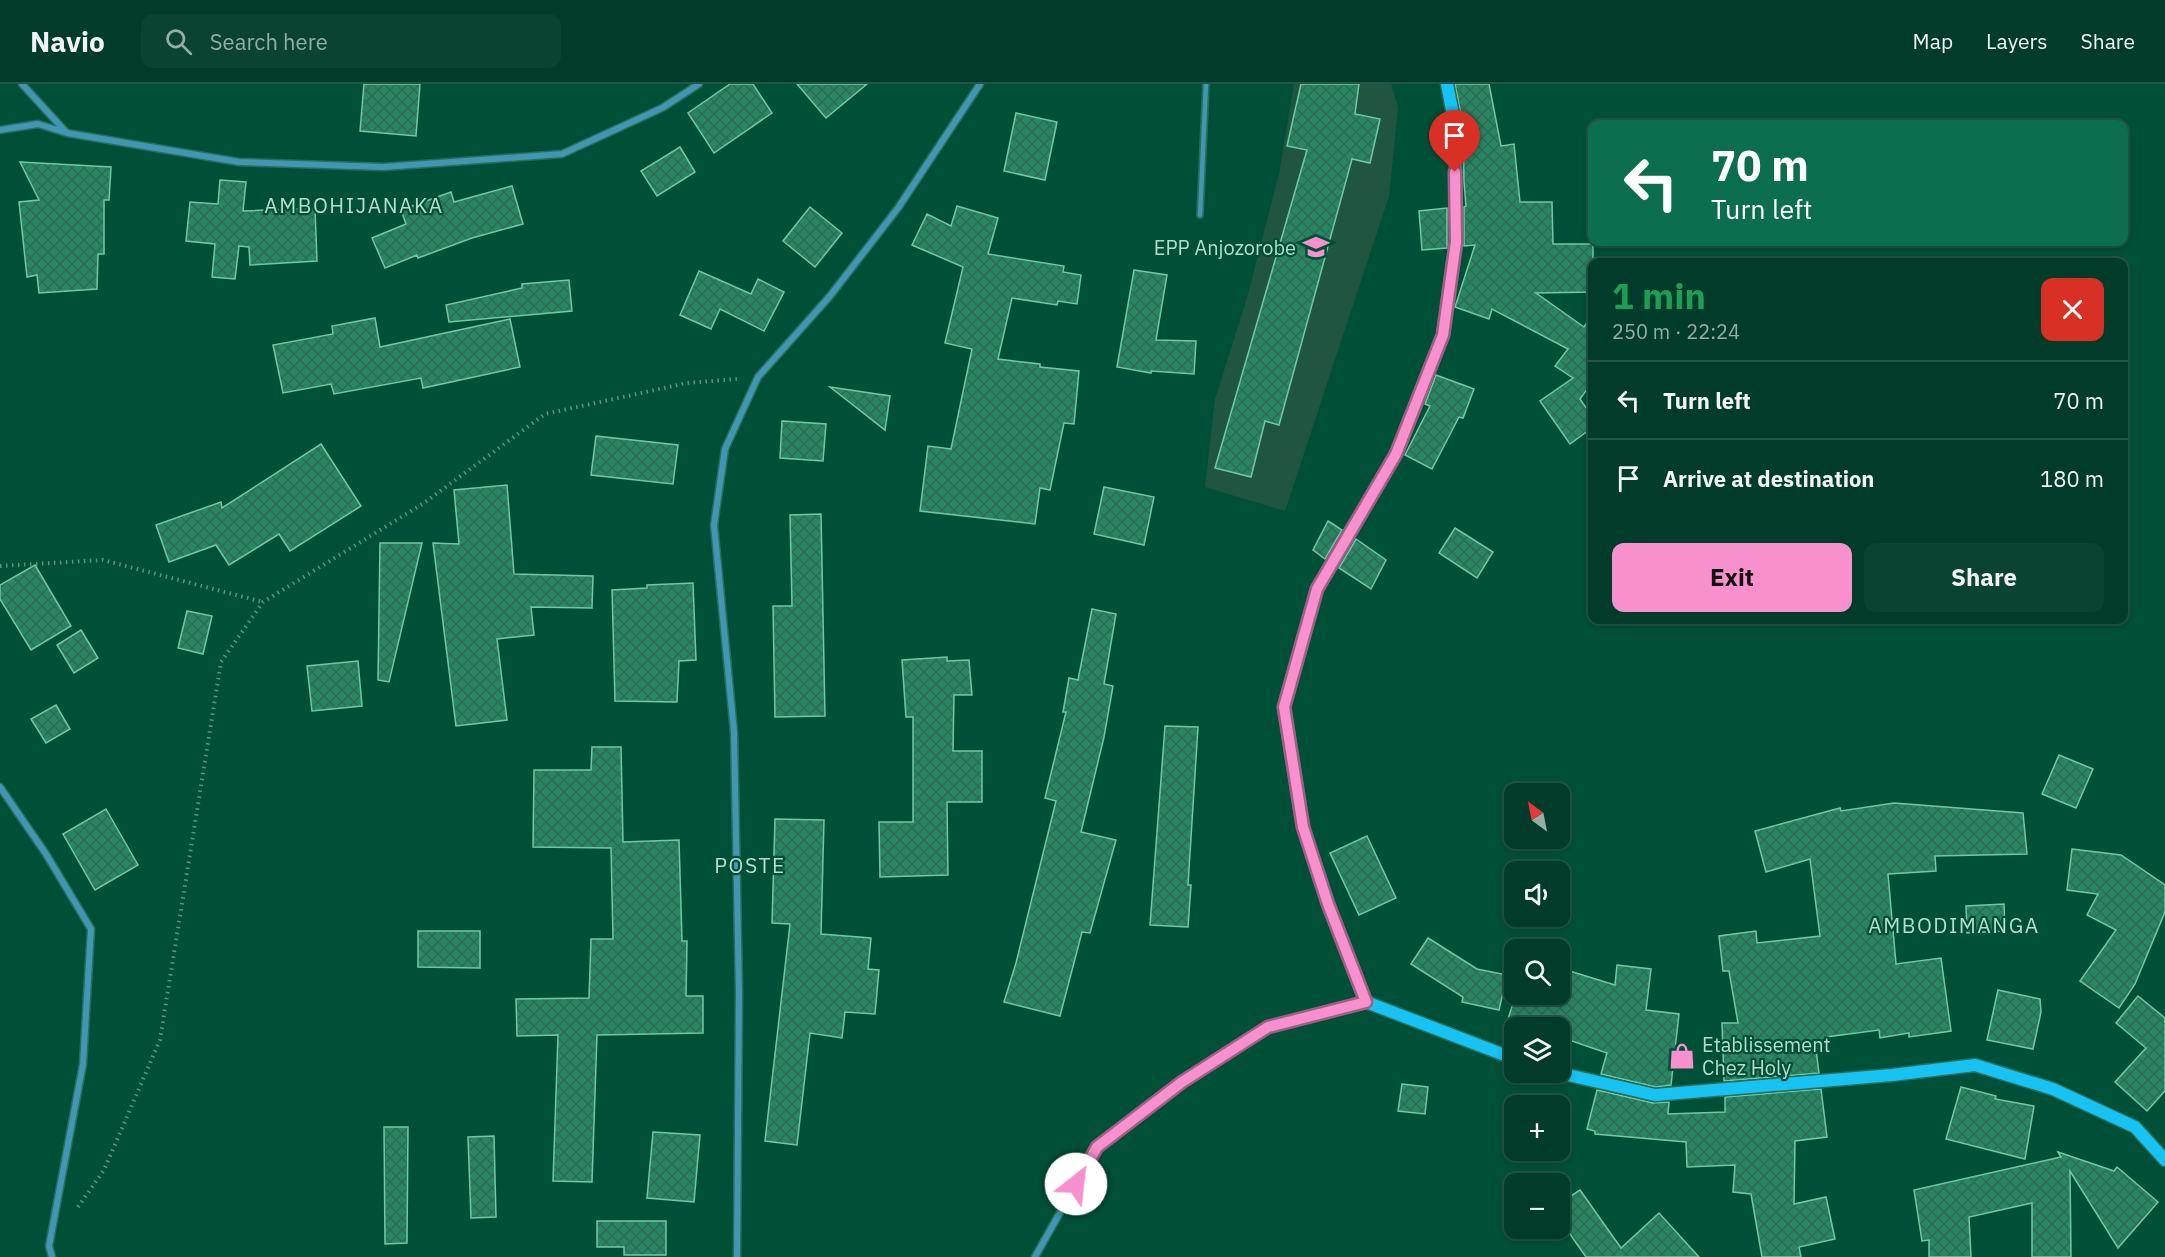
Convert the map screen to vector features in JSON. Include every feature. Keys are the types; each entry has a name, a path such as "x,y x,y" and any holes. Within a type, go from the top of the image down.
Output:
{"main road":[{"path":"1447,84 1455,124 1456,242 1443,335 1396,454 1317,589 1284,707 1303,827 1328,904 1366,1002 1504,1055"},
{"path":"1570,1075 1655,1095 1880,1076 1975,1065 2054,1089 2135,1127 2165,1160"}],"street":[{"path":"22,84 67,133"},
{"path":"0,130 38,124 67,133 239,162 383,167 562,154 662,108 699,84"},
{"path":"737,1257 739,993 734,732 714,525 725,449 758,377 830,296 898,208 980,84"},
{"path":"0,787 46,854 91,929 82,1064 49,1246 52,1257"},
{"path":"1035,1257 1097,1147 1182,1082 1268,1027 1366,1002"}],"lane":[{"path":"1200,215 1206,84"}],"path":[{"path":"77,1208 104,1170 160,1040 221,662 263,602 423,503 545,414 687,383 758,377"},
{"path":"0,566 103,560 263,602"}],"shaded area":[{"name":"EPP Anjozorobe","path":"1294,84 1391,84 1398,108 1389,196 1285,511 1205,487 1215,399 1247,298 1279,174"}],"building":[{"path":"364,84 420,84 416,136 360,131"},
{"path":"730,84 753,84 772,113 714,153 688,113"},
{"path":"797,84 867,84 826,118"},
{"path":"1301,84 1359,84 1355,114 1380,119 1370,163 1352,159 1279,425 1265,421 1251,477 1215,468 1307,150 1287,146"},
{"path":"1455,84 1489,84 1501,146 1514,144 1520,202 1552,202 1553,244 1593,246 1593,258 1588,258 1588,292 1536,293 1584,327 1588,321 1588,388 1580,399 1588,411 1588,431 1570,444 1540,401 1573,378 1555,366 1568,349 1492,309 1489,319 1455,307 1475,245 1464,246 1464,207 1466,206 1463,125"},
{"path":"1016,113 1057,122 1045,180 1004,171"},
{"path":"680,147 695,172 657,196 641,171"},
{"path":"20,162 111,167 109,200 104,200 104,254 98,254 97,289 39,293 37,275 27,277 19,202 39,200"},
{"path":"220,180 246,182 243,211 315,208 317,261 250,265 249,247 239,246 235,279 212,277 215,244 186,241 190,202 218,204"},
{"path":"512,186 523,224 472,238 418,258 417,255 385,268 372,238 406,224 401,210 451,192 454,202"},
{"path":"957,206 998,218 988,254 1064,266 1063,272 1081,275 1077,304 1058,301 1057,305 1012,298 998,359 1079,371 1074,424 1064,423 1050,490 1040,488 1035,524 920,511 928,446 951,449 972,349 945,343 963,267 912,245 927,214 951,226"},
{"path":"810,207 842,233 815,267 783,241"},
{"path":"1447,208 1447,248 1422,250 1419,211"},
{"path":"1134,270 1167,275 1156,340 1196,341 1194,374 1151,371 1151,373 1117,367"},
{"path":"699,271 751,294 758,279 784,292 764,331 720,309 711,329 680,315"},
{"path":"569,280 572,311 449,322 446,305 522,288 522,284"},
{"path":"375,318 380,347 510,319 520,367 423,388 421,378 334,394 331,384 283,393 273,345 333,334 332,326"},
{"path":"1436,375 1474,389 1463,418 1459,417 1432,469 1405,455 1430,406 1425,404"},
{"path":"830,387 890,396 885,430"},
{"path":"782,421 826,424 823,461 780,458"},
{"path":"596,436 678,445 673,484 591,475"},
{"path":"321,444 361,506 290,551 279,534 229,565 216,545 169,562 156,525 221,502 222,508"},
{"path":"507,485 514,574 593,576 592,608 531,607 534,635 497,639 507,720 456,726 433,543 459,544 454,490"},
{"path":"1104,487 1154,497 1144,545 1094,534"},
{"path":"821,514 825,716 775,717 773,606 792,606 790,515"},
{"path":"1328,521 1342,530 1325,559 1313,550"},
{"path":"1455,528 1493,552 1477,578 1439,553"},
{"path":"1356,539 1386,560 1371,589 1339,568"},
{"path":"380,543 422,543 389,682 378,680"},
{"path":"35,565 71,626 31,650 0,599 0,585"},
{"path":"693,583 696,660 679,661 677,702 615,701 612,590 647,588 647,585"},
{"path":"1092,609 1116,614 1104,684 1113,686 1104,737 1081,832 1116,840 1090,933 1082,932 1060,1016 1004,1002 1016,963 1056,801 1045,798 1066,712 1063,712 1069,678 1078,680"},
{"path":"187,611 212,616 203,654 178,648"},
{"path":"81,630 98,658 74,673 57,645"},
{"path":"947,657 947,661 969,660 972,695 954,695 953,751 982,751 982,802 947,802 948,875 880,877 879,822 913,822 913,717 906,717 902,660"},
{"path":"358,661 362,706 312,711 307,666"},
{"path":"56,705 70,729 46,743 31,719"},
{"path":"1165,726 1198,727 1188,885 1191,885 1188,927 1150,925"},
{"path":"592,747 621,747 623,842 679,840 682,941 687,941 686,996 703,996 703,1033 597,1035 592,1182 553,1181 558,1035 517,1036 516,999 589,998 591,939 613,939 611,848 533,847 534,770 591,770"},
{"path":"2059,755 2093,769 2076,808 2042,794"},
{"path":"1894,803 2023,813 2027,854 1935,856 1936,871 1888,874 1896,964 1941,958 1951,1031 1909,1037 1909,1033 1880,1038 1879,1030 1826,1037 1826,1047 1816,1049 1819,1073 1724,1081 1722,1023 1738,1023 1729,971 1723,971 1719,936 1756,931 1757,943 1820,936 1810,859 1766,872 1755,831 1840,808 1841,811"},
{"path":"106,809 138,865 95,890 63,834"},
{"path":"775,819 824,820 821,934 871,938 868,969 879,970 875,1014 845,1012 842,1038 810,1033 797,1145 765,1141 790,924 772,923"},
{"path":"1367,836 1396,898 1359,915 1330,853"},
{"path":"2072,849 2121,855 2165,885 2165,912 2135,984 2119,1008 2080,981 2116,930 2087,915 2098,894 2067,890"},
{"path":"2004,904 2005,931 1967,933 1966,906"},
{"path":"418,931 480,931 480,968 418,967"},
{"path":"1428,938 1477,969 1504,974 1504,988 1499,1010 1462,1002 1463,997 1411,964"},
{"path":"1617,965 1651,969 1646,1010 1679,1014 1671,1085 1656,1087 1601,1074 1607,1053 1570,1040 1570,1017 1509,1017 1512,1005 1570,1005 1570,971 1615,985"},
{"path":"1998,990 2040,999 2041,1012 2033,1049 1987,1040"},
{"path":"2138,996 2165,1018 2165,1091 2147,1111 2115,1082 2146,1048 2116,1023"},
{"path":"1402,1084 1428,1087 1425,1114 1398,1111"},
{"path":"1961,1087 1996,1096 1995,1099 2034,1106 2025,1159 1946,1139"},
{"path":"1821,1089 1827,1137 1795,1141 1794,1204 1826,1197 1835,1239 1799,1247 1801,1257 1762,1257 1751,1194 1733,1192 1735,1165 1687,1167 1686,1142 1595,1134 1595,1131 1587,1129 1597,1090 1653,1103 1669,1102 1668,1114 1725,1112 1725,1097"},
{"path":"384,1127 408,1127 407,1243 385,1244"},
{"path":"653,1132 700,1135 694,1202 647,1198"},
{"path":"494,1136 496,1217 471,1218 468,1137"},
{"path":"2058,1152 2114,1171 2117,1167 2158,1202 2118,1248 2070,1171 2071,1257 2032,1257 2032,1203 1969,1217 1971,1257 1929,1257 1929,1240 1922,1241 1914,1190 2061,1157"},
{"path":"1580,1190 1621,1248 1659,1213 1699,1257 1586,1257 1570,1234 1570,1196"},
{"path":"597,1221 666,1221 666,1255 624,1255 624,1247 597,1247"}],"place":[{"name":"EPP Anjozorobe","path":"1316,247"},
{"name":"Etablissement Chez Holy","path":"1682,1056"}],"district":[{"name":"AMBOHIJANAKA","path":"354,205"},
{"name":"POSTE","path":"750,865"},
{"name":"AMBODIMANGA","path":"1954,925"}],"route":[{"path":"1076,1184 1097,1147 1182,1082 1268,1027 1366,1002 1328,904 1303,827 1284,707 1317,589 1396,454 1443,335 1456,242 1455,172"}]}
